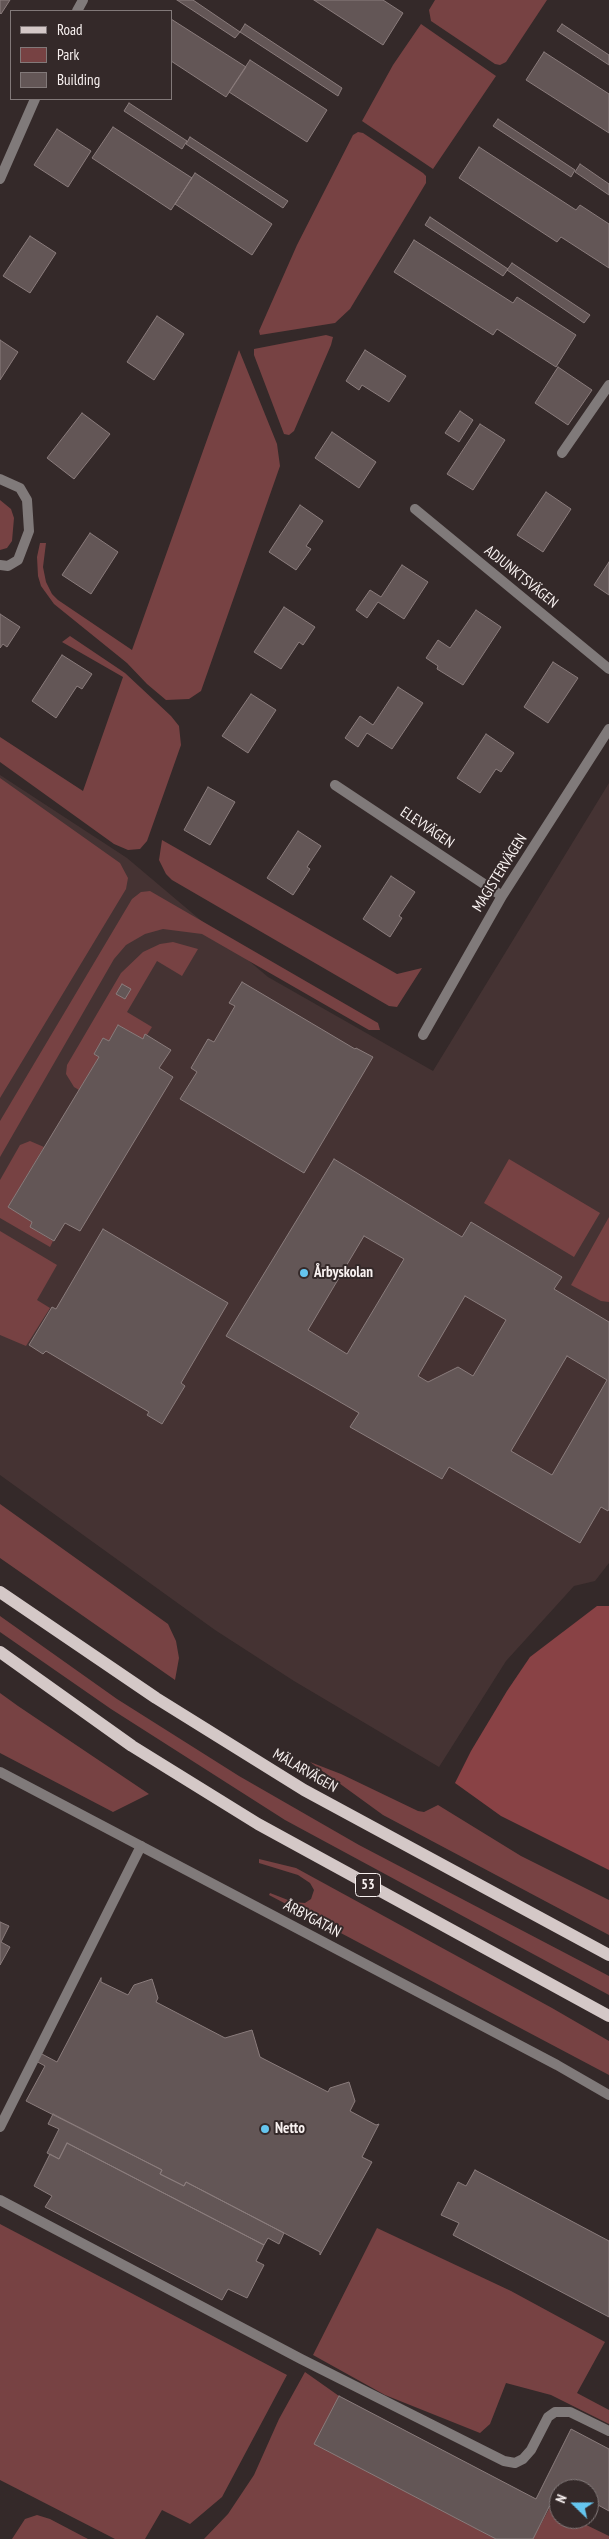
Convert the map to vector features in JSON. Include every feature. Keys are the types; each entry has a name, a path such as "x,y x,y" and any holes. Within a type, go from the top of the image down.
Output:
{"main road":[{"name":"MÄLARVÄGEN","path":"0,1592 148,1693 304,1790 609,1955"},
{"name":"53","path":"0,1652 118,1736 258,1824 609,2016"}],"street":[{"path":"0,179 35,100"},
{"path":"562,453 609,385"},
{"path":"0,479 20,488 27,500 29,531 18,560 8,566 0,565"},
{"name":"ADJUNKTSVÄGEN","path":"415,509 609,669"},
{"name":"MAGISTERVÄGEN","path":"423,1036 502,896 609,729"},
{"name":"ELEVVÄGEN","path":"335,785 502,896"},
{"name":"ÅRBYGATAN","path":"0,1772 557,2065 609,2095"},
{"path":"0,2127 141,1846"},
{"path":"0,2200 301,2360 504,2462 515,2463 523,2459 531,2450 548,2417 555,2412 570,2412 609,2431"}],"shaded area":[{"name":"Årbyskolan","path":"0,775 127,858 268,977 433,1071 609,783 609,1563 595,1581 574,1586 506,1661 439,1767 294,1681 215,1630 0,1475"},
{"path":"597,1606 609,1606 609,1870 501,1816 455,1783 471,1751 530,1657"}],"green space":[{"path":"435,0 547,0 506,62 500,65 495,64 431,21 429,10"},
{"path":"421,24 496,76 433,169 362,121 393,65"},
{"path":"358,132 363,133 423,173 426,176 426,183 350,309 335,323 260,335 259,331 297,245 353,135"},
{"path":"326,335 333,337 331,345 294,431 289,435 284,434 254,355 254,349"},
{"path":"239,350 277,444 280,466 201,691 189,699 166,700 127,663 54,604 41,586 38,576 37,557 40,543 46,543 43,567 46,582 52,594 132,650"},
{"path":"0,500 11,509 14,518 12,541 7,548 0,550"},
{"path":"70,636 125,673 171,716 179,726 181,745 147,841 140,849 128,850 114,844 0,762 0,737 83,791 123,677 62,642"},
{"path":"0,778 120,863 128,878 126,889 0,1098"},
{"path":"162,840 397,974 422,968 397,1007 389,1006 172,880 166,874 159,860"},
{"path":"150,891 378,1023 380,1030 369,1030 202,934 163,929 145,934 126,945 114,959 0,1157 0,1121 132,899 141,892"},
{"path":"173,942 198,949 182,976 157,961 127,1012 152,1027 147,1035 143,1039 118,1025 109,1041 103,1038 94,1054 99,1057 79,1090 74,1087 66,1074 67,1065 121,973 143,952 160,944"},
{"path":"30,1141 44,1147 8,1207 32,1222 30,1227 53,1241 50,1247 0,1218 0,1180 20,1145"},
{"path":"509,1159 600,1213 574,1257 484,1203"},
{"path":"609,1217 609,1302 601,1301 571,1285"},
{"path":"0,1231 57,1265 37,1300 50,1308 26,1346 0,1335"},
{"path":"0,1504 168,1624 176,1641 179,1658 175,1680 0,1558"},
{"path":"0,1616 117,1699 239,1776 359,1845 609,1976 609,1995 285,1820 111,1709 0,1632"},
{"path":"0,1693 149,1794 113,1812 0,1753"},
{"path":"310,1762 341,1774 418,1811 424,1812 438,1805 521,1856 609,1900 609,1935 383,1815"},
{"path":"259,1859 296,1868 609,2041 609,2075 269,1895 270,1893 293,1902 305,1903 311,1899 314,1890 310,1883 298,1875 259,1863"},
{"path":"0,2224 287,2375 222,2497 190,2524 162,2510 145,2539 115,2539 0,2480"},
{"path":"377,2228 511,2291 605,2342 577,2393 609,2410 609,2424 551,2395 506,2383 490,2424 480,2433 385,2395 313,2355"},
{"path":"305,2372 339,2396 315,2444 496,2539 204,2539 228,2514 254,2475 279,2419"},
{"path":"549,2509 549,2529 595,2529 609,2536 609,2539 533,2539"},
{"path":"37,2515 50,2519 88,2539 12,2539 25,2519"}],"building":[{"path":"0,0 10,0 1,14 0,13"},
{"path":"177,0 193,0 240,32 235,38"},
{"path":"314,0 383,0 403,13 383,45"},
{"path":"172,20 246,67 226,97 172,62"},
{"path":"245,24 342,88 338,96 240,32"},
{"path":"562,24 609,55 609,65 557,31"},
{"path":"544,52 609,94 609,133 526,80"},
{"path":"250,60 327,110 307,142 229,92"},
{"path":"129,103 187,141 182,149 124,111"},
{"path":"498,119 575,170 571,177 493,126"},
{"path":"113,127 192,178 171,210 92,158"},
{"path":"57,129 91,151 68,187 34,165"},
{"path":"190,137 288,201 283,208 186,144"},
{"path":"479,147 576,210 580,205 609,224 609,268 561,237 557,242 459,178"},
{"path":"580,164 609,184 609,195 575,172"},
{"path":"195,173 272,224 252,255 175,204"},
{"path":"430,217 508,269 503,276 425,225"},
{"path":"30,236 56,253 30,293 3,276"},
{"path":"414,240 513,303 517,297 576,335 556,367 497,329 493,335 394,272"},
{"path":"512,263 590,315 584,323 507,270"},
{"path":"157,316 184,334 154,380 127,362"},
{"path":"0,340 18,352 0,380"},
{"path":"365,350 406,376 389,402 362,385 359,390 346,381"},
{"path":"558,367 592,390 568,425 535,403"},
{"path":"460,411 473,420 459,442 445,433"},
{"path":"82,413 110,434 74,479 47,458"},
{"path":"480,424 505,440 473,490 447,474"},
{"path":"332,432 376,462 359,488 315,458"},
{"path":"546,492 571,509 543,552 517,535"},
{"path":"300,505 323,521 306,546 311,549 296,570 269,552"},
{"path":"90,533 118,552 91,594 62,575"},
{"path":"609,562 609,595 594,585"},
{"path":"402,565 428,582 404,619 378,602 367,618 356,610 370,590 381,597"},
{"path":"284,607 315,627 303,645 299,642 281,669 254,652"},
{"path":"476,610 501,627 463,685 437,669 438,666 426,658 438,640 450,648"},
{"path":"0,614 20,627 7,647 3,644 0,648"},
{"path":"62,655 92,674 82,689 77,686 56,718 32,701"},
{"path":"553,662 578,678 548,723 524,707"},
{"path":"398,687 423,703 392,749 367,733 358,747 345,738 360,716 373,725"},
{"path":"251,694 276,710 248,753 222,736"},
{"path":"486,734 514,753 501,772 496,769 480,793 457,778"},
{"path":"208,787 235,802 210,845 184,830"},
{"path":"298,831 321,846 307,867 310,869 293,895 267,878"},
{"path":"391,876 415,892 399,916 402,918 390,937 363,919"},
{"path":"242,982 355,1049 373,1057 304,1173 180,1099 197,1072 191,1068 208,1039 214,1042 235,1006 229,1003"},
{"path":"122,984 131,989 125,999 116,994"},
{"path":"118,1025 143,1039 145,1034 171,1050 159,1068 173,1077 80,1231 65,1223 54,1241 30,1227 32,1222 8,1207 99,1057 94,1054 103,1038 109,1041"},
{"path":"334,1159 462,1237 471,1222 562,1277 554,1289 609,1322 609,1509 608,1511 601,1507 580,1543 449,1467 442,1479 350,1427 359,1413 226,1336","holes":["364,1236 404,1259 347,1354 308,1330","465,1296 506,1320 473,1376 458,1367 428,1382 418,1376","567,1356 607,1380 552,1475 511,1451"]},
{"path":"103,1229 228,1303 181,1383 185,1386 162,1424 147,1415 149,1412 46,1351 43,1354 29,1345 52,1307 56,1309"},
{"path":"0,1922 9,1926 1,1942 10,1947 0,1965"},
{"path":"101,1978 101,1982 128,1995 134,1985 152,1979 158,1998 156,2002 225,2038 252,2030 260,2057 328,2092 330,2088 349,2082 355,2101 350,2111 376,2125 379,2124 362,2157 372,2162 320,2255 320,2252 284,2233 186,2182 184,2186 160,2174 162,2170 26,2101 45,2066 36,2061 40,2053 57,2062"},
{"path":"53,2114 162,2170 160,2174 184,2186 186,2182 284,2233 279,2244 268,2238 264,2245 67,2143 59,2159 47,2153 59,2129 48,2124"},
{"path":"67,2143 264,2245 256,2261 264,2265 247,2298 228,2289 222,2300 45,2207 52,2196 34,2186 50,2154 59,2159"},
{"path":"475,2170 609,2241 609,2317 453,2235 459,2223 441,2215 458,2182 466,2186"},
{"path":"339,2396 536,2499 571,2429 609,2449 609,2511 599,2506 599,2479 549,2479 549,2507 533,2539 496,2539 314,2444"}],"place":[{"name":"Årbyskolan","path":"304,1273"},
{"name":"Netto","path":"265,2129"}]}
